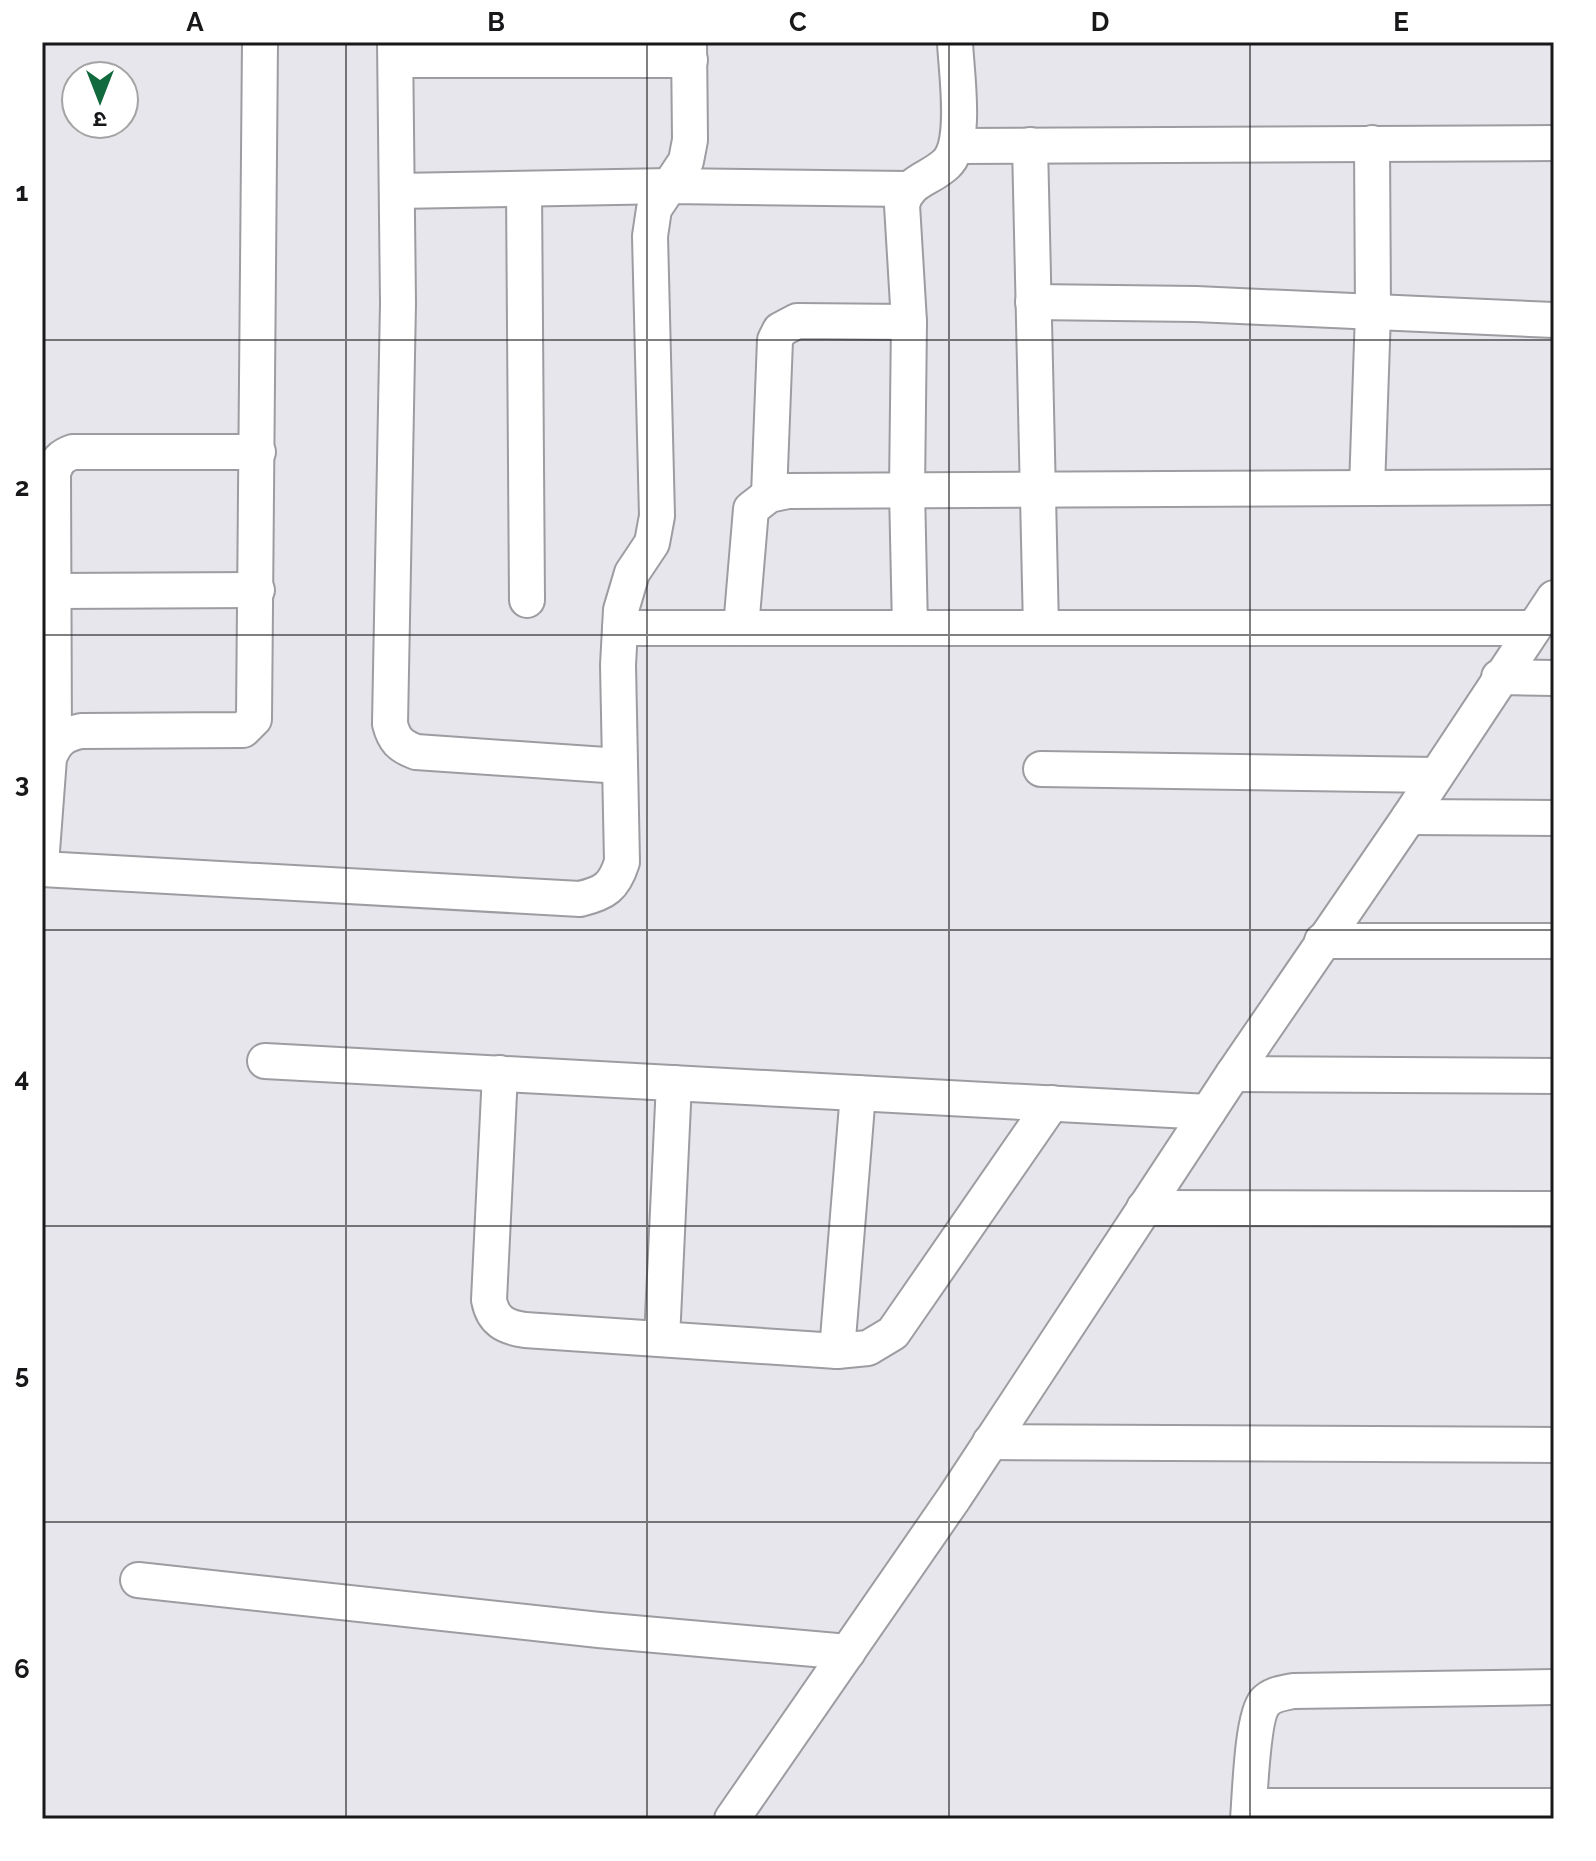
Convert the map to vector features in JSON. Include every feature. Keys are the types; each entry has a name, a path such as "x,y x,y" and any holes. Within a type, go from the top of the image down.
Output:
{"street":[{"path":"54,744 64,735 81,731 243,730 254,719 260,42"},
{"path":"397,191 670,186 908,189 945,165 957,146 955,42"},
{"path":"42,869 580,899 599,894 611,885 618,874 622,862 621,610 629,583 656,531 650,236 654,209 686,161 690,140 689,51 396,51 398,303 390,724 393,738 403,747 416,752 620,766"},
{"path":"1367,488 1373,313 1372,143"},
{"path":"957,146 1554,143"},
{"path":"1030,145 1041,628"},
{"path":"524,189 527,600"},
{"path":"908,189 902,213 909,322 907,490 910,628"},
{"path":"1033,302 1196,304 1554,320"},
{"path":"769,495 775,340 780,330 797,321 909,322"},
{"path":"42,851 49,758 54,744 53,473 63,456 73,452 258,452"},
{"path":"741,628 751,509 769,495 788,491 1554,487"},
{"path":"54,591 257,590"},
{"path":"732,1819 990,1442 1233,1074 1554,598"},
{"path":"620,628 1533,628"},
{"path":"1499,677 1554,678"},
{"path":"1041,769 1436,775"},
{"path":"1409,817 1554,818"},
{"path":"1322,941 1554,941"},
{"path":"265,1061 1208,1112"},
{"path":"500,1073 489,1300 491,1312 498,1321 510,1328 837,1351 868,1348 893,1333 1052,1103"},
{"path":"1233,1074 1554,1076"},
{"path":"662,1339 674,1083"},
{"path":"837,1351 858,1093"},
{"path":"1144,1208 1554,1209"},
{"path":"990,1442 1554,1445"},
{"path":"138,1580 599,1630 848,1652"},
{"path":"1554,1687 1309,1690 1278,1694 1266,1701 1261,1710 1248,1812 1554,1806"}]}
